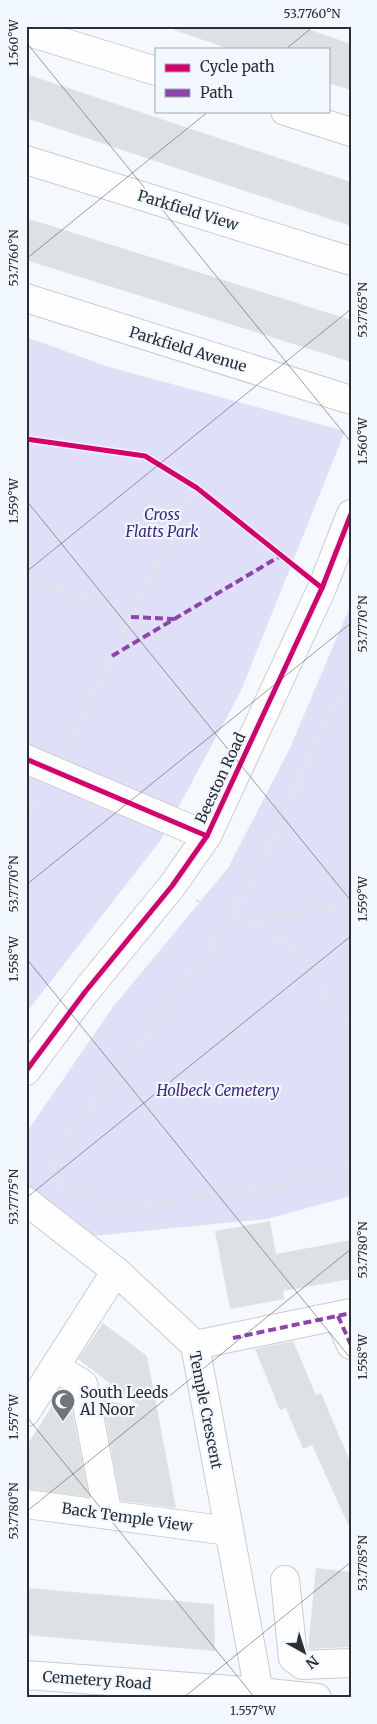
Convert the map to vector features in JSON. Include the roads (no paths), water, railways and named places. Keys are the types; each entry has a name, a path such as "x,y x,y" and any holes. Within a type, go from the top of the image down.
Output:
{"street":[{"path":"26,31 155,71"},
{"path":"288,112 351,132"},
{"name":"Parkfield View","path":"26,160 351,261"},
{"name":"Parkfield Avenue","path":"26,298 351,400"},
{"name":"Beeston Road","path":"26,1071 84,992 172,886 207,836 322,588 351,514"},
{"path":"26,759 207,836"},
{"name":"Temple Crescent","path":"26,1201 116,1272 195,1345 258,1692"},
{"path":"26,1412 116,1272"},
{"path":"195,1345 344,1314 351,1345"},
{"path":"55,1367 83,1384 108,1515"},
{"name":"Back Temple View","path":"26,1504 229,1531"},
{"path":"285,1580 293,1658 302,1664 351,1663"},
{"name":"Cemetery Road","path":"26,1674 61,1687 258,1692 317,1698"}],"place":[{"name":"South Leeds Al Noor","path":"63,1422"}],"park label":[{"name":"Cross Flatts Park","path":"162,522"},
{"name":"Holbeck Cemetery","path":"218,1090"}]}
